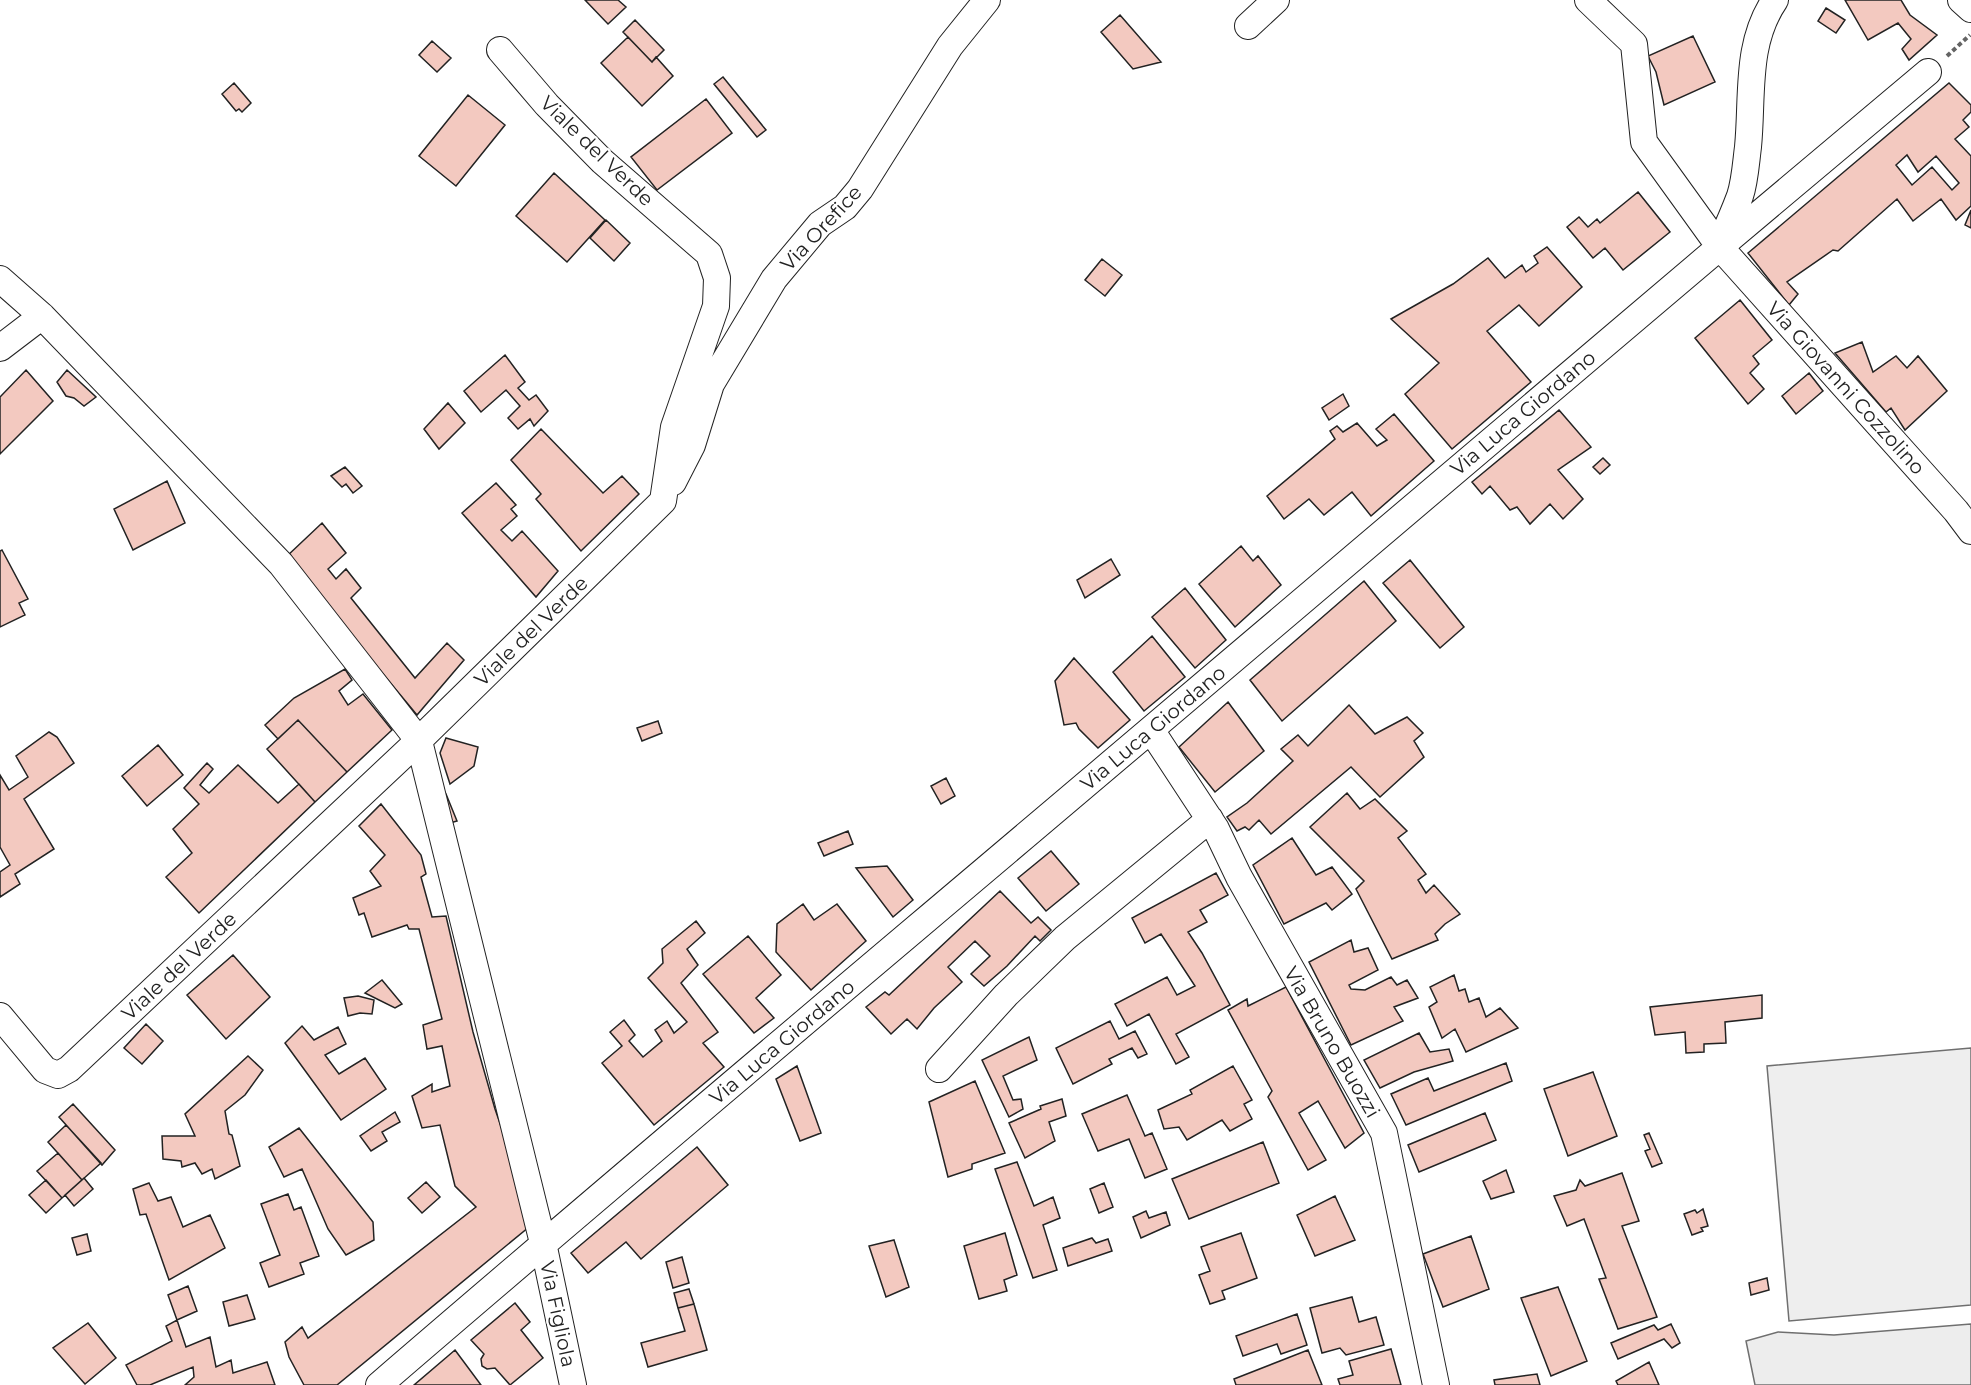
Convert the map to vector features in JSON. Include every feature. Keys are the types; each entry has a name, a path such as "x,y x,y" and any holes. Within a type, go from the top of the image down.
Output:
{"street":[{"name":"Via Orefice","path":"663,501 692,445 711,384 774,279 820,224 845,207 860,189 950,46 987,0"},
{"path":"1248,26 1276,0"},
{"name":"Via Giovanni Cozzolino","path":"1588,0 1634,44 1644,142 1719,246 1956,510 1971,531"},
{"path":"1719,246 1741,195 1748,147 1752,65 1756,38 1766,13 1775,0"},
{"path":"1961,0 1971,9"},
{"name":"Viale del Verde","path":"0,1016 45,1070 58,1076 69,1069 419,741 663,501 674,427 716,306 717,278 709,254 602,161 547,105 500,50"},
{"name":"Via Luca Giordano","path":"379,1385 543,1243 1151,730 1719,246 1928,72"},
{"path":"0,279 42,316 281,564 419,741"},
{"path":"0,348 42,316"},
{"name":"Via Bruno Buozzi","path":"1151,730 1210,819 1239,878 1384,1133 1436,1385"},
{"name":"Via Figliola","path":"419,741 543,1243 573,1385"},
{"path":"939,1069 1006,994 1065,938 1210,819"}],"shaded area":[{"path":"1971,1048 1971,1305 1789,1321 1767,1066"},
{"path":"1971,1324 1971,1385 1755,1385 1746,1341 1778,1332 1834,1335"}],"building":[{"path":"585,0 618,0 626,7 608,24"},
{"path":"1845,0 1901,0 1910,15 1937,35 1909,60 1902,49 1911,39 1898,23 1868,40"},
{"path":"1826,8 1845,20 1836,33 1818,21"},
{"path":"1120,15 1161,62 1133,69 1101,32"},
{"path":"635,20 664,50 652,62 623,32"},
{"path":"1693,36 1715,82 1664,105 1656,72 1648,56"},
{"path":"628,37 652,62 656,57 673,76 642,106 601,63"},
{"path":"432,41 451,58 437,72 419,55"},
{"path":"723,77 766,130 757,137 714,84"},
{"path":"234,83 251,103 242,112 239,109 236,111 222,94"},
{"path":"1949,83 1971,105 1971,112 1963,120 1969,127 1955,139 1971,156 1971,206 1956,220 1941,199 1913,221 1897,199 1838,251 1833,250 1787,282 1798,294 1789,305 1748,253","holes":["1907,155 1918,172 1936,156 1959,183 1952,190 1932,167 1912,185 1896,165"]},
{"path":"468,95 505,125 456,186 419,156"},
{"path":"706,99 732,133 657,190 631,157"},
{"path":"554,173 605,220 567,262 516,216"},
{"path":"1638,192 1670,232 1623,270 1605,248 1593,258 1567,227 1579,217 1588,227 1597,219 1600,223"},
{"path":"1971,210 1971,228 1965,225"},
{"path":"606,220 630,243 614,261 590,238"},
{"path":"1547,247 1582,287 1539,326 1519,305 1487,331 1531,382 1452,449 1405,394 1439,363 1391,319 1453,284 1488,258 1505,278 1522,265 1526,272 1538,263 1534,256"},
{"path":"1102,259 1122,275 1105,296 1085,280"},
{"path":"1740,300 1772,340 1753,356 1759,364 1750,373 1764,389 1748,404 1695,338"},
{"path":"1862,342 1873,372 1896,356 1907,368 1918,356 1947,391 1905,430 1891,408 1886,412 1835,353"},
{"path":"505,355 525,382 518,388 529,400 536,395 548,411 534,426 530,419 518,429 508,418 520,406 506,390 481,412 464,391"},
{"path":"26,370 53,401 0,454 0,397"},
{"path":"67,370 96,397 84,406 74,398 66,396 57,382"},
{"path":"1809,373 1823,391 1796,414 1782,396"},
{"path":"1343,394 1349,406 1329,420 1322,408"},
{"path":"448,403 465,423 439,449 424,429"},
{"path":"1559,410 1591,447 1558,470 1583,499 1563,519 1550,504 1530,524 1517,507 1510,510 1490,486 1482,494 1472,482"},
{"path":"1394,414 1434,461 1371,516 1352,492 1324,515 1309,499 1284,519 1267,496 1335,439 1330,431 1337,426 1343,432 1357,423 1377,446 1387,440 1376,429"},
{"path":"541,429 603,493 622,476 639,494 581,551 536,499 541,494 511,460"},
{"path":"1603,458 1610,465 1600,474 1593,467"},
{"path":"345,467 362,486 353,493 346,484 342,487 331,476"},
{"path":"167,481 185,523 133,550 114,509"},
{"path":"496,483 516,505 511,509 517,516 501,530 512,541 522,531 558,571 536,597 462,513"},
{"path":"322,523 346,553 328,569 336,579 346,569 361,588 351,598 415,678 447,643 464,660 417,715 286,557"},
{"path":"1241,546 1253,561 1258,556 1281,585 1235,627 1199,584"},
{"path":"2,550 28,599 19,603 25,615 0,627 0,551"},
{"path":"1111,559 1120,575 1085,598 1077,580"},
{"path":"1410,560 1464,627 1440,648 1383,583"},
{"path":"1364,581 1396,621 1282,721 1250,680"},
{"path":"1185,588 1226,640 1195,668 1152,617"},
{"path":"1152,636 1185,677 1144,711 1113,672"},
{"path":"1074,658 1130,720 1098,748 1076,723 1064,725 1055,681"},
{"path":"345,669 352,680 339,691 348,705 363,694 392,730 347,772 298,720 278,739 265,725 294,698"},
{"path":"1228,702 1264,751 1215,792 1179,747"},
{"path":"1349,705 1375,734 1407,717 1423,733 1414,741 1424,757 1380,797 1351,767 1271,834 1259,820 1249,830 1245,827 1237,831 1227,817 1247,803 1293,761 1281,749 1298,735 1308,746"},
{"path":"298,720 347,772 315,802 267,749"},
{"path":"658,721 662,733 642,741 637,728"},
{"path":"49,732 57,737 74,763 24,799 54,849 15,874 20,884 0,897 0,872 10,865 0,847 0,775 9,790 28,777 16,756"},
{"path":"446,738 478,747 474,766 450,784 440,753"},
{"path":"158,745 183,775 147,806 122,776"},
{"path":"207,763 213,769 200,785 209,793 238,765 278,803 299,784 315,802 199,913 166,877 192,853 173,829 199,804 184,788"},
{"path":"946,778 955,796 941,804 931,786"},
{"path":"1347,793 1360,809 1375,799 1407,831 1398,838 1426,874 1418,880 1426,893 1434,885 1460,914 1435,934 1438,940 1392,959 1356,889 1364,881 1310,827"},
{"path":"446,794 457,821 446,824 434,796"},
{"path":"381,804 421,855 426,874 421,877 432,917 446,916 473,1032 511,1155 529,1227 337,1385 304,1385 289,1357 285,1342 302,1327 308,1338 476,1207 455,1186 440,1125 422,1128 412,1096 432,1084 432,1092 450,1086 442,1046 427,1049 423,1025 442,1019 419,929 409,929 407,925 372,937 364,913 359,915 353,898 381,886 370,871 385,855 359,826"},
{"path":"848,831 853,844 824,856 818,843"},
{"path":"1292,838 1316,875 1332,867 1352,894 1332,910 1326,903 1284,924 1253,865"},
{"path":"1051,851 1079,884 1046,911 1018,878"},
{"path":"887,866 913,900 893,917 856,868"},
{"path":"1216,873 1228,895 1200,910 1207,922 1188,932 1230,1005 1176,1034 1189,1057 1176,1064 1149,1014 1127,1026 1115,1004 1167,977 1177,995 1195,986 1161,934 1145,943 1132,918"},
{"path":"1000,891 1031,923 1038,917 1051,930 1040,941 1035,936 1007,966 984,986 971,974 990,956 975,941 948,967 962,982 934,1008 917,1029 907,1019 891,1034 866,1007 885,992 889,995"},
{"path":"803,904 814,920 837,904 866,941 811,990 776,952 777,924"},
{"path":"696,921 705,933 687,949 698,965 681,983 718,1032 703,1043 724,1067 654,1125 602,1063 622,1046 610,1032 624,1020 635,1035 629,1041 643,1057 662,1041 655,1030 667,1021 674,1033 687,1022 648,978 663,963 662,949"},
{"path":"748,936 781,975 756,998 774,1018 754,1033 703,974"},
{"path":"1351,940 1354,952 1368,948 1378,970 1349,985 1351,989 1365,990 1391,977 1397,985 1407,980 1418,998 1394,1007 1403,1021 1351,1045 1309,962"},
{"path":"233,955 270,997 226,1039 187,995"},
{"path":"1454,975 1459,991 1465,989 1469,1002 1479,998 1486,1017 1500,1008 1518,1028 1466,1052 1455,1029 1442,1038 1429,1007 1437,1002 1430,987"},
{"path":"382,980 402,1004 395,1008 365,993"},
{"path":"1286,987 1364,1133 1345,1148 1318,1101 1299,1113 1326,1160 1308,1170 1268,1097 1272,1091 1228,1010 1247,999 1248,1006"},
{"path":"1762,995 1762,1018 1725,1022 1726,1043 1704,1044 1704,1052 1686,1053 1685,1032 1655,1035 1650,1007"},
{"path":"358,996 374,1000 372,1014 360,1013 348,1016 344,998"},
{"path":"1110,1021 1119,1039 1135,1031 1147,1054 1138,1058 1132,1048 1109,1059 1112,1064 1073,1084 1056,1048"},
{"path":"146,1024 163,1041 142,1064 124,1048"},
{"path":"302,1026 314,1040 338,1027 346,1044 325,1055 339,1074 365,1058 386,1089 341,1120 285,1043"},
{"path":"1419,1033 1430,1052 1449,1049 1453,1061 1414,1072 1380,1088 1364,1060"},
{"path":"1029,1037 1037,1060 1003,1076 1013,1100 1021,1099 1023,1109 1009,1117 982,1060"},
{"path":"248,1056 263,1070 245,1095 225,1111 229,1134 232,1135 240,1166 215,1179 212,1169 202,1174 195,1163 182,1167 181,1161 163,1159 162,1136 195,1136 185,1114"},
{"path":"1506,1063 1512,1081 1406,1125 1391,1094 1428,1078 1434,1091"},
{"path":"797,1066 821,1133 800,1141 776,1079"},
{"path":"1233,1066 1252,1100 1244,1104 1252,1119 1230,1131 1222,1120 1187,1140 1179,1127 1164,1129 1158,1110 1192,1094 1190,1090"},
{"path":"1593,1072 1617,1136 1568,1156 1544,1089"},
{"path":"975,1081 1005,1153 972,1164 972,1169 948,1177 929,1102"},
{"path":"1127,1095 1145,1136 1152,1133 1167,1169 1145,1178 1129,1139 1098,1151 1082,1114"},
{"path":"1062,1099 1066,1116 1049,1122 1055,1141 1025,1158 1009,1123 1041,1109 1040,1106"},
{"path":"73,1104 115,1150 102,1165 59,1117"},
{"path":"395,1112 400,1122 382,1132 387,1141 371,1151 360,1136"},
{"path":"1485,1113 1496,1140 1419,1172 1408,1145"},
{"path":"66,1125 101,1163 82,1180 48,1142"},
{"path":"299,1128 373,1222 374,1240 346,1255 328,1229 302,1169 284,1177 269,1147"},
{"path":"1649,1133 1662,1163 1652,1167 1645,1151 1650,1149 1644,1135"},
{"path":"1263,1142 1279,1183 1189,1219 1172,1179"},
{"path":"697,1147 728,1185 641,1259 626,1242 588,1273 571,1253"},
{"path":"58,1153 82,1180 62,1198 37,1171"},
{"path":"1017,1162 1034,1206 1053,1197 1060,1218 1043,1225 1057,1270 1033,1278 995,1169"},
{"path":"1506,1170 1514,1192 1491,1199 1483,1181"},
{"path":"1622,1173 1639,1221 1622,1226 1657,1317 1618,1329 1599,1279 1606,1278 1584,1219 1567,1226 1554,1196 1576,1190 1580,1180 1585,1186"},
{"path":"84,1178 93,1189 74,1206 65,1195"},
{"path":"46,1180 62,1198 46,1213 29,1195"},
{"path":"426,1182 440,1197 422,1213 408,1198"},
{"path":"149,1183 158,1201 171,1197 183,1227 210,1215 225,1248 169,1280 146,1214 140,1215 133,1189"},
{"path":"1104,1183 1113,1207 1099,1213 1090,1189"},
{"path":"288,1194 294,1210 301,1207 319,1256 300,1263 304,1274 269,1287 260,1263 280,1255 261,1204"},
{"path":"1335,1196 1355,1240 1315,1256 1297,1215"},
{"path":"1703,1209 1708,1226 1701,1228 1703,1231 1692,1235 1684,1214 1695,1210 1697,1213"},
{"path":"1146,1211 1149,1218 1166,1212 1170,1225 1141,1238 1133,1217"},
{"path":"1005,1233 1017,1275 1004,1280 1007,1291 979,1299 964,1246"},
{"path":"1241,1233 1257,1278 1222,1291 1225,1299 1210,1304 1199,1275 1210,1271 1201,1247"},
{"path":"87,1234 91,1251 77,1255 72,1238"},
{"path":"1471,1236 1489,1289 1443,1307 1423,1254"},
{"path":"1092,1238 1096,1243 1108,1239 1112,1251 1068,1266 1063,1248"},
{"path":"894,1240 909,1287 886,1297 869,1246"},
{"path":"682,1257 689,1283 673,1288 666,1262"},
{"path":"1767,1278 1769,1290 1751,1295 1749,1283"},
{"path":"188,1286 197,1311 177,1320 168,1295"},
{"path":"1558,1287 1587,1361 1551,1376 1521,1298"},
{"path":"689,1289 694,1304 678,1308 674,1293"},
{"path":"247,1295 255,1319 229,1326 223,1302"},
{"path":"1352,1297 1359,1322 1376,1317 1384,1345 1346,1355 1340,1348 1322,1353 1310,1308"},
{"path":"515,1303 530,1322 521,1330 543,1358 510,1385 495,1368 487,1369 482,1366 481,1359 484,1354 471,1340"},
{"path":"694,1304 707,1350 648,1367 641,1343 685,1331 678,1308"},
{"path":"1297,1314 1307,1345 1281,1354 1277,1344 1243,1356 1236,1336"},
{"path":"177,1320 186,1347 210,1337 216,1367 231,1360 233,1373 267,1362 275,1385 185,1385 194,1377 193,1367 150,1385 137,1385 126,1365 172,1341 166,1326"},
{"path":"88,1323 116,1358 85,1384 53,1348"},
{"path":"1671,1324 1680,1343 1672,1348 1664,1339 1618,1359 1611,1343 1654,1325 1658,1330"},
{"path":"1391,1349 1401,1385 1340,1385 1338,1379 1353,1375 1349,1361"},
{"path":"455,1350 481,1385 414,1385"},
{"path":"1308,1350 1322,1385 1236,1385 1234,1379"},
{"path":"1649,1362 1659,1385 1618,1385 1616,1381"},
{"path":"1537,1374 1540,1385 1495,1385 1494,1380"}]}
